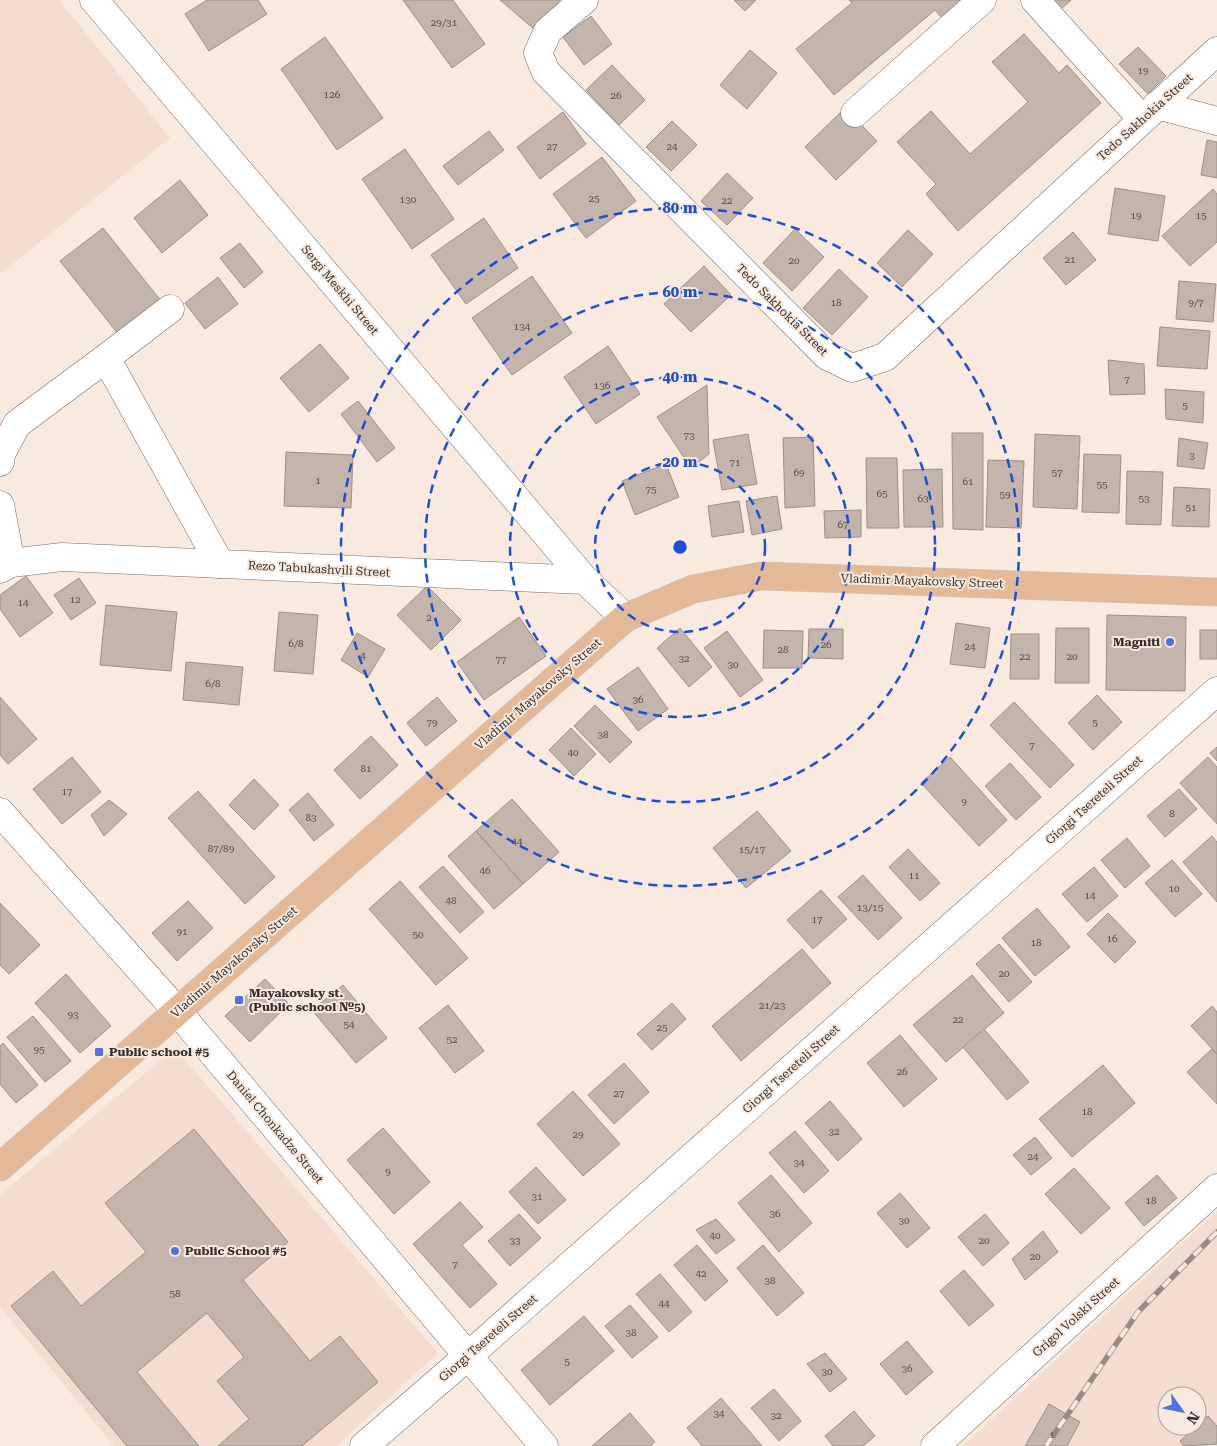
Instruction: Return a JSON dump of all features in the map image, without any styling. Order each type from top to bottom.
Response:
[{"type":"main road","name":"Vladimir Mayakovsky Street","points":[[0,1167],[625,618],[694,590],[761,576],[1217,587]]},
{"type":"street","name":"Sergi Meskhi Street","points":[[94,0],[585,580]]},
{"type":"street","name":"Tedo Sakhokia Street","points":[[584,0],[548,31],[538,54],[546,72],[827,356],[852,368],[885,356],[1217,51]]},
{"type":"street","points":[[855,112],[982,0]]},
{"type":"street","points":[[1035,0],[1149,112],[1217,121]]},
{"type":"street","points":[[0,462],[1,454],[16,424],[170,309]]},
{"type":"street","points":[[106,358],[220,564]]},
{"type":"street","points":[[0,505],[6,566]]},
{"type":"street","name":"Rezo Tabukashvili Street","points":[[6,566],[62,557],[585,580]]},
{"type":"street","points":[[585,580],[625,618]]},
{"type":"street","name":"Giorgi Tsereteli Street","points":[[364,1446],[468,1356],[1217,690]]},
{"type":"street","name":"Daniel Chonkadze Street","points":[[0,812],[178,1012],[544,1446]]},
{"type":"street","name":"Grigol Volski Street","points":[[936,1446],[1217,1188]]},
{"type":"shaded area","points":[[0,0],[59,0],[170,138],[0,274]]},
{"type":"shaded area","name":"Public School #5","points":[[175,1048],[438,1353],[336,1446],[114,1446],[0,1307],[0,1195]]},
{"type":"shaded area","points":[[1217,1211],[1217,1446],[963,1446]]},
{"type":"building","points":[[207,0],[258,0],[267,14],[209,51],[185,14]]},
{"type":"building","points":[[403,0],[453,0],[485,44],[452,68]]},
{"type":"building","points":[[500,0],[560,0],[535,30]]},
{"type":"building","points":[[734,0],[756,0],[745,11]]},
{"type":"building","points":[[849,0],[966,0],[943,19],[935,10],[834,95],[796,49],[852,3]]},
{"type":"building","points":[[1051,0],[1071,0],[1060,10]]},
{"type":"building","points":[[591,16],[612,44],[584,65],[563,37]]},
{"type":"building","points":[[1024,34],[1059,73],[1067,65],[1101,103],[958,231],[926,194],[936,184],[897,142],[931,111],[970,154],[1028,102],[992,62]]},
{"type":"building","points":[[325,37],[383,118],[337,150],[281,69]]},
{"type":"building","points":[[1138,47],[1166,76],[1148,94],[1119,64]]},
{"type":"building","points":[[750,50],[777,73],[747,109],[720,85]]},
{"type":"building","points":[[612,65],[645,100],[619,125],[586,90]]},
{"type":"building","points":[[845,108],[877,141],[836,180],[805,147]]},
{"type":"building","points":[[563,112],[586,144],[540,179],[517,147]]},
{"type":"building","points":[[672,121],[697,145],[671,171],[646,147]]},
{"type":"building","points":[[489,131],[504,150],[458,185],[443,166]]},
{"type":"building","points":[[1207,140],[1217,142],[1217,178],[1201,175]]},
{"type":"building","points":[[405,149],[454,219],[412,249],[362,179]]},
{"type":"building","points":[[602,157],[636,201],[586,238],[553,194]]},
{"type":"building","points":[[727,173],[753,198],[727,225],[701,201]]},
{"type":"building","points":[[180,180],[208,215],[162,253],[134,218]]},
{"type":"building","points":[[1115,188],[1165,196],[1158,241],[1108,234]]},
{"type":"building","points":[[1213,189],[1217,194],[1217,242],[1190,266],[1162,236]]},
{"type":"building","points":[[484,218],[518,268],[466,304],[431,255]]},
{"type":"building","points":[[103,228],[165,306],[123,340],[60,261]]},
{"type":"building","points":[[795,229],[824,257],[792,291],[763,263]]},
{"type":"building","points":[[908,230],[933,254],[902,287],[877,263]]},
{"type":"building","points":[[1073,232],[1096,260],[1066,285],[1043,258]]},
{"type":"building","points":[[240,243],[263,272],[244,288],[220,258]]},
{"type":"building","points":[[704,266],[731,295],[691,332],[664,304]]},
{"type":"building","points":[[839,269],[868,297],[832,335],[803,308]]},
{"type":"building","points":[[532,276],[572,333],[512,375],[472,318]]},
{"type":"building","points":[[218,277],[238,304],[205,329],[185,303]]},
{"type":"building","points":[[1179,281],[1216,284],[1213,322],[1176,319]]},
{"type":"building","points":[[1160,327],[1210,331],[1207,369],[1157,366]]},
{"type":"building","points":[[320,344],[349,378],[309,412],[280,378]]},
{"type":"building","points":[[608,346],[640,394],[596,424],[564,377]]},
{"type":"building","points":[[1108,360],[1144,364],[1145,394],[1110,395]]},
{"type":"building","points":[[707,385],[709,454],[691,468],[657,417]]},
{"type":"building","points":[[1165,389],[1204,392],[1203,423],[1166,419]]},
{"type":"building","points":[[358,401],[395,448],[377,462],[341,414]]},
{"type":"building","points":[[952,433],[983,433],[983,530],[953,529]]},
{"type":"building","points":[[748,434],[757,484],[722,490],[713,440]]},
{"type":"building","points":[[1035,434],[1080,436],[1077,509],[1033,507]]},
{"type":"building","points":[[813,437],[815,506],[785,508],[783,438]]},
{"type":"building","points":[[1179,438],[1208,443],[1204,469],[1177,466]]},
{"type":"building","points":[[286,452],[353,455],[351,508],[284,506]]},
{"type":"building","points":[[1084,454],[1121,455],[1119,513],[1082,512]]},
{"type":"building","points":[[866,458],[897,458],[899,528],[867,528]]},
{"type":"building","points":[[988,460],[1024,461],[1021,528],[986,527]]},
{"type":"building","points":[[666,464],[679,497],[635,515],[622,481]]},
{"type":"building","points":[[942,469],[943,527],[904,527],[903,470]]},
{"type":"building","points":[[1127,471],[1163,472],[1161,525],[1126,524]]},
{"type":"building","points":[[1174,487],[1210,489],[1209,527],[1172,526]]},
{"type":"building","points":[[777,496],[782,529],[752,535],[746,501]]},
{"type":"building","points":[[739,501],[744,532],[712,537],[708,506]]},
{"type":"building","points":[[861,510],[861,537],[825,538],[824,511]]},
{"type":"building","points":[[26,576],[53,613],[20,637],[0,609],[0,595]]},
{"type":"building","points":[[79,578],[96,603],[71,620],[54,595]]},
{"type":"building","points":[[427,586],[461,620],[431,650],[397,615]]},
{"type":"building","points":[[106,605],[177,612],[171,671],[100,665]]},
{"type":"building","points":[[279,612],[318,615],[313,674],[274,671]]},
{"type":"building","points":[[1107,615],[1186,617],[1185,691],[1106,690]]},
{"type":"building","points":[[519,617],[546,656],[484,700],[457,662]]},
{"type":"building","points":[[956,623],[990,628],[985,668],[950,664]]},
{"type":"building","points":[[680,628],[712,667],[689,687],[657,648]]},
{"type":"building","points":[[1056,628],[1089,628],[1089,683],[1055,683]]},
{"type":"building","points":[[809,629],[843,629],[843,659],[808,658]]},
{"type":"building","points":[[764,630],[803,631],[802,668],[763,668]]},
{"type":"building","points":[[1200,630],[1217,630],[1217,659],[1200,659]]},
{"type":"building","points":[[727,631],[763,680],[740,697],[704,648]]},
{"type":"building","points":[[357,633],[385,649],[368,677],[341,660]]},
{"type":"building","points":[[1011,634],[1039,634],[1039,679],[1010,679]]},
{"type":"building","points":[[186,662],[243,667],[239,705],[183,700]]},
{"type":"building","points":[[638,667],[668,709],[638,731],[607,689]]},
{"type":"building","points":[[1097,695],[1122,722],[1093,750],[1068,723]]},
{"type":"building","points":[[0,697],[37,739],[8,764],[0,755]]},
{"type":"building","points":[[437,697],[457,721],[426,746],[407,723]]},
{"type":"building","points":[[1014,702],[1074,765],[1050,788],[990,725]]},
{"type":"building","points":[[595,705],[632,742],[610,763],[574,726]]},
{"type":"building","points":[[571,728],[596,754],[574,776],[549,750]]},
{"type":"building","points":[[371,736],[398,765],[360,799],[334,770]]},
{"type":"building","points":[[1217,747],[1217,761],[1210,753]]},
{"type":"building","points":[[72,757],[101,792],[62,824],[33,789]]},
{"type":"building","points":[[950,757],[1007,820],[979,846],[921,783]]},
{"type":"building","points":[[1208,757],[1217,767],[1217,824],[1180,783]]},
{"type":"building","points":[[1010,763],[1041,797],[1016,820],[985,786]]},
{"type":"building","points":[[254,779],[279,805],[254,830],[229,805]]},
{"type":"building","points":[[1179,789],[1197,809],[1165,837],[1147,816]]},
{"type":"building","points":[[198,791],[275,877],[245,904],[168,818]]},
{"type":"building","points":[[308,793],[334,825],[314,841],[289,810]]},
{"type":"building","points":[[512,799],[559,852],[523,884],[476,831]]},
{"type":"building","points":[[109,800],[127,814],[104,836],[91,815]]},
{"type":"building","points":[[757,811],[791,851],[746,888],[713,848]]},
{"type":"building","points":[[476,831],[523,884],[494,909],[448,856]]},
{"type":"building","points":[[1212,836],[1217,842],[1217,902],[1183,862]]},
{"type":"building","points":[[1127,838],[1150,866],[1125,888],[1101,860]]},
{"type":"building","points":[[908,849],[940,883],[920,901],[889,867]]},
{"type":"building","points":[[1172,860],[1202,894],[1175,917],[1145,883]]},
{"type":"building","points":[[443,866],[484,912],[460,933],[419,887]]},
{"type":"building","points":[[1094,867],[1118,896],[1087,922],[1062,894]]},
{"type":"building","points":[[863,875],[902,918],[878,940],[838,897]]},
{"type":"building","points":[[400,881],[468,958],[436,985],[369,909]]},
{"type":"building","points":[[821,890],[847,919],[813,949],[787,920]]},
{"type":"building","points":[[188,901],[213,928],[177,961],[152,933]]},
{"type":"building","points":[[0,903],[40,945],[9,974],[0,965]]},
{"type":"building","points":[[1037,908],[1070,947],[1035,976],[1002,938]]},
{"type":"building","points":[[1108,913],[1136,942],[1115,963],[1087,934]]},
{"type":"building","points":[[999,944],[1032,982],[1009,1002],[976,964]]},
{"type":"building","points":[[802,949],[831,983],[741,1061],[712,1026]]},
{"type":"building","points":[[66,974],[111,1026],[80,1053],[35,1003]]},
{"type":"building","points":[[972,975],[1004,1013],[946,1062],[913,1025]]},
{"type":"building","points":[[265,979],[289,1004],[250,1042],[225,1016]]},
{"type":"building","points":[[343,985],[387,1038],[356,1063],[312,1010]]},
{"type":"building","points":[[672,1003],[686,1019],[652,1050],[637,1034]]},
{"type":"building","points":[[448,1005],[484,1051],[455,1073],[419,1028]]},
{"type":"building","points":[[1212,1006],[1217,1012],[1217,1054],[1191,1026]]},
{"type":"building","points":[[33,1016],[71,1061],[45,1082],[7,1037]]},
{"type":"building","points":[[984,1029],[1029,1082],[1007,1100],[963,1047]]},
{"type":"building","points":[[900,1035],[937,1079],[904,1107],[867,1063]]},
{"type":"building","points":[[3,1043],[38,1085],[16,1103],[0,1084],[0,1046]]},
{"type":"building","points":[[1212,1049],[1217,1054],[1217,1104],[1187,1072]]},
{"type":"building","points":[[624,1063],[649,1092],[614,1124],[588,1095]]},
{"type":"building","points":[[1103,1065],[1135,1103],[1072,1157],[1039,1119]]},
{"type":"building","points":[[573,1091],[620,1144],[583,1176],[537,1124]]},
{"type":"building","points":[[830,1101],[862,1139],[838,1161],[805,1123]]},
{"type":"building","points":[[383,1128],[430,1182],[394,1214],[347,1160]]},
{"type":"building","points":[[194,1129],[288,1242],[243,1280],[310,1361],[340,1336],[378,1382],[302,1446],[218,1446],[249,1419],[217,1381],[244,1357],[207,1313],[137,1372],[199,1446],[127,1446],[11,1306],[53,1271],[81,1306],[146,1252],[105,1203]]},
{"type":"building","points":[[795,1131],[829,1171],[804,1193],[769,1153]]},
{"type":"building","points":[[1035,1137],[1052,1158],[1031,1175],[1013,1155]]},
{"type":"building","points":[[536,1167],[566,1200],[538,1224],[509,1192]]},
{"type":"building","points":[[1074,1168],[1110,1208],[1081,1234],[1045,1194]]},
{"type":"building","points":[[771,1175],[812,1223],[779,1252],[738,1203]]},
{"type":"building","points":[[1157,1175],[1177,1198],[1144,1226],[1125,1203]]},
{"type":"building","points":[[900,1193],[930,1228],[907,1248],[877,1213]]},
{"type":"building","points":[[460,1202],[483,1227],[462,1245],[497,1284],[470,1308],[413,1244]]},
{"type":"building","points":[[519,1214],[541,1238],[510,1266],[488,1241]]},
{"type":"building","points":[[985,1214],[1009,1243],[983,1266],[958,1237]]},
{"type":"building","points":[[716,1219],[735,1240],[716,1254],[696,1230]]},
{"type":"building","points":[[1043,1231],[1058,1252],[1025,1280],[1012,1259]]},
{"type":"building","points":[[697,1245],[728,1281],[705,1301],[674,1265]]},
{"type":"building","points":[[763,1245],[804,1293],[777,1316],[737,1268]]},
{"type":"building","points":[[964,1270],[994,1305],[969,1326],[940,1291]]},
{"type":"building","points":[[660,1274],[692,1312],[669,1332],[636,1294]]},
{"type":"building","points":[[630,1305],[658,1337],[632,1358],[605,1326]]},
{"type":"building","points":[[584,1316],[614,1351],[550,1405],[521,1370]]},
{"type":"building","points":[[907,1341],[933,1372],[906,1395],[880,1364]]},
{"type":"building","points":[[825,1353],[847,1379],[830,1392],[807,1364]]},
{"type":"building","points":[[774,1389],[801,1421],[779,1441],[751,1408]]},
{"type":"building","points":[[721,1398],[762,1446],[702,1446],[687,1428]]},
{"type":"building","points":[[1049,1404],[1080,1422],[1067,1446],[1025,1446]]},
{"type":"building","points":[[854,1411],[875,1436],[863,1446],[833,1446],[825,1436]]},
{"type":"building","points":[[630,1413],[655,1442],[650,1446],[592,1446]]},
{"type":"building","points":[[1207,1417],[1217,1426],[1217,1444],[1184,1446],[1180,1441],[1186,1436],[1207,1436]]},
{"type":"railway","points":[[1046,1446],[1138,1312],[1217,1232]]},
{"type":"place","name":"Magniti","points":[[1170,642]]},
{"type":"place","name":"Mayakovsky st. (Public school №5)","points":[[239,1000]]},
{"type":"place","name":"Public school #5","points":[[99,1052]]},
{"type":"place","name":"Public School #5","points":[[175,1251]]}]
